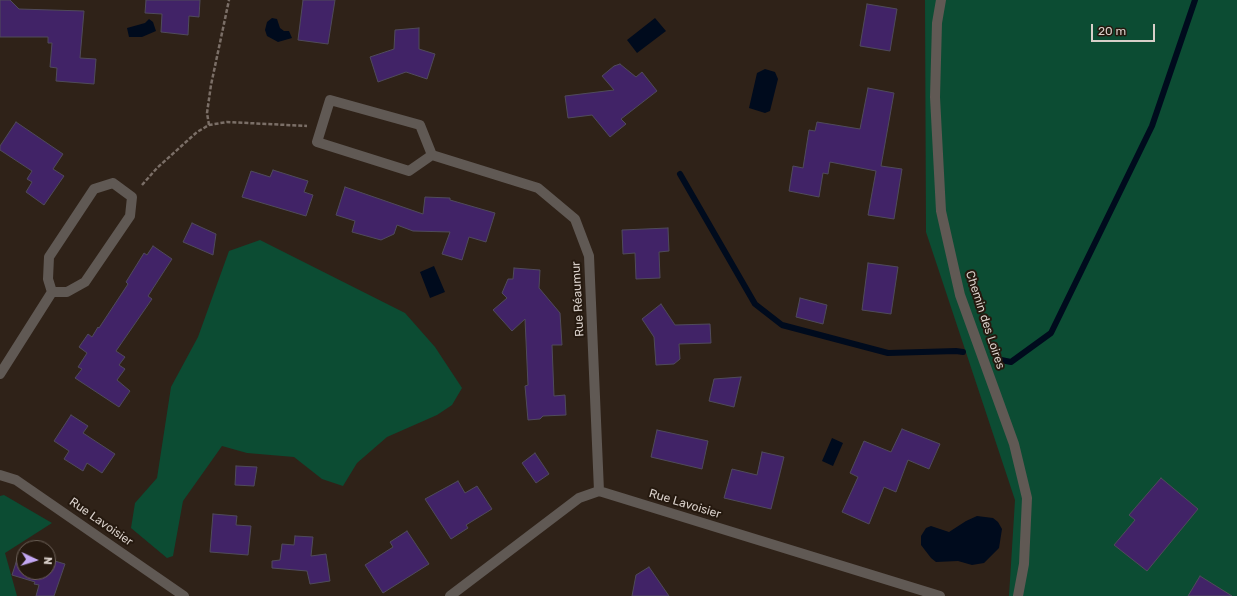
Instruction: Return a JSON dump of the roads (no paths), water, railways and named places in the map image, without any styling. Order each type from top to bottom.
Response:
[{"type":"street","name":"Chemin des Loires","points":[[940,0],[937,23],[935,97],[941,211],[960,295],[1014,444],[1027,498],[1024,564],[1018,596]]},
{"type":"street","points":[[330,100],[420,125],[432,155],[409,170],[316,142],[330,100]]},
{"type":"street","name":"Rue Réaumur","points":[[432,155],[538,188],[575,219],[589,256],[599,491]]},
{"type":"street","points":[[0,374],[52,292],[48,279],[49,257],[94,189],[113,183],[132,197],[130,216],[85,282],[67,292],[52,292]]},
{"type":"street","name":"Rue Lavoisier","points":[[0,475],[16,480],[184,596]]},
{"type":"street","points":[[450,596],[579,498],[599,491]]},
{"type":"street","name":"Rue Lavoisier","points":[[599,491],[940,596]]},
{"type":"water","points":[[272,18],[277,19],[280,28],[284,31],[289,31],[292,38],[278,42],[267,36],[265,30],[267,22]]},
{"type":"water","points":[[655,18],[666,31],[637,53],[627,40]]},
{"type":"water","points":[[149,19],[153,22],[156,31],[142,37],[129,37],[127,28],[145,23]]},
{"type":"water","points":[[765,69],[775,72],[778,79],[770,111],[765,113],[749,108],[757,73]]},
{"type":"water","points":[[434,266],[445,292],[430,298],[420,272]]},
{"type":"water","points":[[832,438],[843,443],[833,466],[822,461]]},
{"type":"water","points":[[977,516],[993,518],[998,522],[1002,529],[999,548],[984,563],[972,565],[958,561],[936,562],[921,545],[921,536],[926,528],[931,526],[949,532]]},
{"type":"waterway","points":[[1001,360],[1011,362],[1051,333],[1152,126],[1195,0]]},
{"type":"waterway","points":[[680,174],[755,304],[782,325],[888,353],[963,352]]}]
